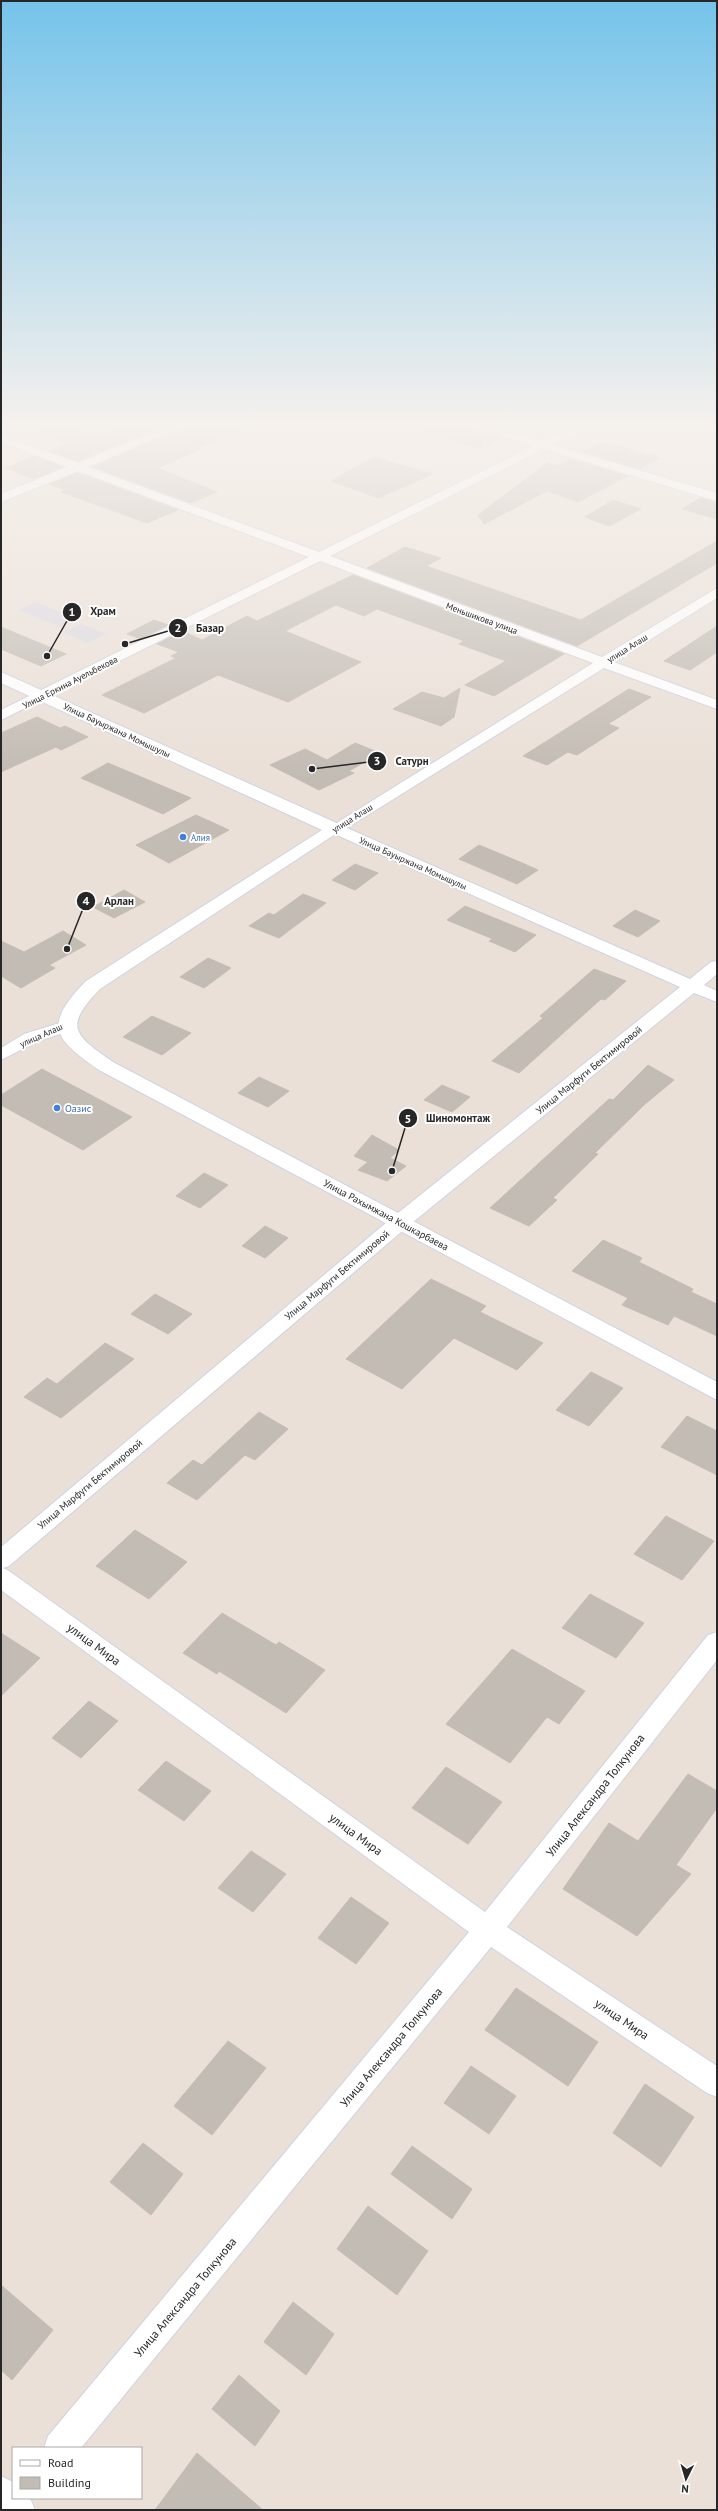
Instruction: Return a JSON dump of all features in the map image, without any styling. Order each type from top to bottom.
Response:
[{"type":"street","name":"Меньшикова улица","points":[[268,539],[717,705]]},
{"type":"street","name":"Улица Еркина Ауельбекова","points":[[1,716],[355,539]]},
{"type":"street","name":"улица Алаш","points":[[1,1055],[30,1038],[66,1026],[68,1014],[78,998],[92,985],[335,829],[717,592]]},
{"type":"street","name":"Улица Бауыржана Момышулы","points":[[1,677],[335,829],[717,997]]},
{"type":"street","name":"Улица Марфуги Бектимировой","points":[[1,1560],[400,1222],[717,966]]},
{"type":"street","name":"Улица Рахымжана Кошкарбаева","points":[[66,1026],[69,1036],[84,1051],[106,1066],[717,1392]]},
{"type":"street","name":"улица Мира","points":[[1,1577],[488,1930],[717,2082]]},
{"type":"street","name":"Улица Александра Толкунова","points":[[61,2447],[488,1930],[717,1642]]},
{"type":"shaded area","points":[[36,602],[77,619],[60,627],[18,610]]},
{"type":"shaded area","points":[[81,624],[106,634],[88,643],[63,632]]},
{"type":"building","points":[[717,541],[717,563],[577,646],[367,568],[405,547],[441,558],[426,566],[581,620]]},
{"type":"building","points":[[353,575],[564,654],[494,696],[465,685],[506,661],[459,644],[464,641],[377,609],[364,616],[336,605],[285,631],[361,662],[288,702],[218,675],[144,713],[102,695],[176,658],[171,656],[179,652],[157,644],[182,631],[202,640],[247,616],[257,621]]},
{"type":"building","points":[[154,620],[168,625],[141,639],[127,634]]},
{"type":"building","points":[[717,626],[717,652],[690,670],[664,661]]},
{"type":"building","points":[[1,627],[66,654],[41,666],[1,649]]},
{"type":"building","points":[[460,688],[454,717],[441,726],[393,709],[422,692],[444,698]]},
{"type":"building","points":[[629,689],[651,697],[608,724],[619,728],[577,755],[568,752],[547,765],[523,756]]},
{"type":"building","points":[[37,717],[60,728],[65,726],[88,737],[61,750],[56,747],[1,772],[1,733]]},
{"type":"building","points":[[355,743],[380,753],[349,771],[354,773],[319,790],[270,765],[305,749],[327,760]]},
{"type":"building","points":[[108,763],[191,798],[163,814],[81,778]]},
{"type":"building","name":"Алия","points":[[196,815],[229,830],[169,863],[136,845]]},
{"type":"building","points":[[479,845],[538,870],[517,884],[459,859]]},
{"type":"building","points":[[355,864],[378,873],[355,890],[332,880]]},
{"type":"building","points":[[124,890],[145,902],[114,918],[93,907]]},
{"type":"building","points":[[303,894],[326,903],[279,938],[249,926],[269,913],[274,915]]},
{"type":"building","points":[[465,906],[536,935],[515,952],[489,941],[493,939],[447,920]]},
{"type":"building","points":[[635,910],[660,921],[638,937],[613,926]]},
{"type":"building","points":[[63,931],[86,945],[49,965],[55,968],[21,988],[1,976],[1,941],[24,952]]},
{"type":"building","points":[[208,958],[231,968],[204,988],[180,977]]},
{"type":"building","points":[[594,969],[626,981],[605,1000],[601,999],[519,1073],[492,1061],[543,1018],[540,1016]]},
{"type":"building","points":[[152,1016],[191,1033],[162,1055],[123,1037]]},
{"type":"building","points":[[648,1065],[674,1080],[644,1105],[595,1153],[598,1154],[553,1198],[557,1200],[529,1226],[490,1208],[609,1099],[613,1100]]},
{"type":"building","points":[[42,1069],[132,1117],[83,1150],[1,1105],[1,1095]]},
{"type":"building","points":[[259,1077],[289,1091],[268,1107],[238,1093]]},
{"type":"building","points":[[442,1085],[470,1097],[452,1112],[424,1100]]},
{"type":"building","points":[[372,1135],[399,1150],[390,1158],[406,1166],[387,1181],[358,1170],[368,1162],[354,1156]]},
{"type":"building","points":[[204,1173],[228,1185],[200,1208],[176,1196]]},
{"type":"building","points":[[265,1226],[288,1238],[265,1258],[242,1246]]},
{"type":"building","points":[[603,1240],[642,1258],[639,1262],[693,1289],[691,1292],[717,1304],[717,1336],[674,1316],[668,1325],[622,1305],[628,1298],[572,1271]]},
{"type":"building","points":[[431,1279],[486,1306],[480,1312],[543,1343],[517,1370],[454,1338],[402,1389],[346,1359]]},
{"type":"building","points":[[155,1294],[192,1314],[168,1334],[131,1314]]},
{"type":"building","points":[[105,1343],[134,1359],[61,1418],[24,1397],[47,1378],[57,1384]]},
{"type":"building","points":[[591,1372],[623,1388],[589,1426],[556,1410]]},
{"type":"building","points":[[259,1412],[288,1429],[255,1460],[245,1455],[197,1500],[167,1483],[193,1460],[202,1465]]},
{"type":"building","points":[[687,1416],[717,1431],[717,1475],[661,1447]]},
{"type":"building","points":[[666,1516],[714,1541],[682,1580],[634,1554]]},
{"type":"building","points":[[135,1530],[187,1562],[149,1599],[96,1566]]},
{"type":"building","points":[[590,1594],[644,1623],[616,1658],[562,1628]]},
{"type":"building","points":[[222,1613],[276,1645],[279,1642],[325,1670],[286,1713],[219,1671],[217,1674],[183,1653]]},
{"type":"building","points":[[1,1633],[40,1658],[1,1696]]},
{"type":"building","points":[[512,1649],[585,1691],[559,1724],[547,1717],[510,1763],[446,1724]]},
{"type":"building","points":[[89,1701],[118,1721],[81,1758],[52,1738]]},
{"type":"building","points":[[166,1761],[211,1791],[184,1821],[138,1790]]},
{"type":"building","points":[[446,1767],[502,1802],[468,1844],[412,1808]]},
{"type":"building","points":[[688,1774],[717,1791],[717,1808],[676,1865],[691,1874],[637,1936],[563,1889],[609,1823],[638,1841]]},
{"type":"building","points":[[251,1851],[286,1874],[253,1912],[218,1888]]},
{"type":"building","points":[[351,1897],[389,1923],[356,1964],[318,1938]]},
{"type":"building","points":[[516,1988],[598,2042],[568,2086],[485,2030]]},
{"type":"building","points":[[228,2041],[266,2068],[212,2135],[174,2106]]},
{"type":"building","points":[[471,2066],[516,2096],[489,2134],[444,2103]]},
{"type":"building","points":[[645,2084],[694,2117],[661,2167],[613,2133]]},
{"type":"building","points":[[143,2143],[183,2174],[151,2215],[110,2182]]},
{"type":"building","points":[[412,2146],[472,2189],[452,2219],[391,2174]]},
{"type":"building","points":[[368,2206],[428,2251],[397,2295],[337,2249]]},
{"type":"building","points":[[1,2285],[53,2330],[12,2380],[1,2370]]},
{"type":"building","points":[[293,2302],[334,2334],[306,2375],[264,2342]]},
{"type":"building","points":[[239,2375],[280,2411],[255,2446],[212,2409]]},
{"type":"building","points":[[197,2453],[263,2510],[155,2510]]},
{"type":"place","name":"Базар","points":[[125,644]]},
{"type":"place","name":"Храм","points":[[47,656]]},
{"type":"place","name":"Сатурн","points":[[312,769]]},
{"type":"place","name":"Алия","points":[[183,837]]},
{"type":"place","name":"Арлан","points":[[67,949]]},
{"type":"place","name":"Оазис","points":[[57,1108]]},
{"type":"place","name":"Шиномонтаж","points":[[392,1171]]}]
